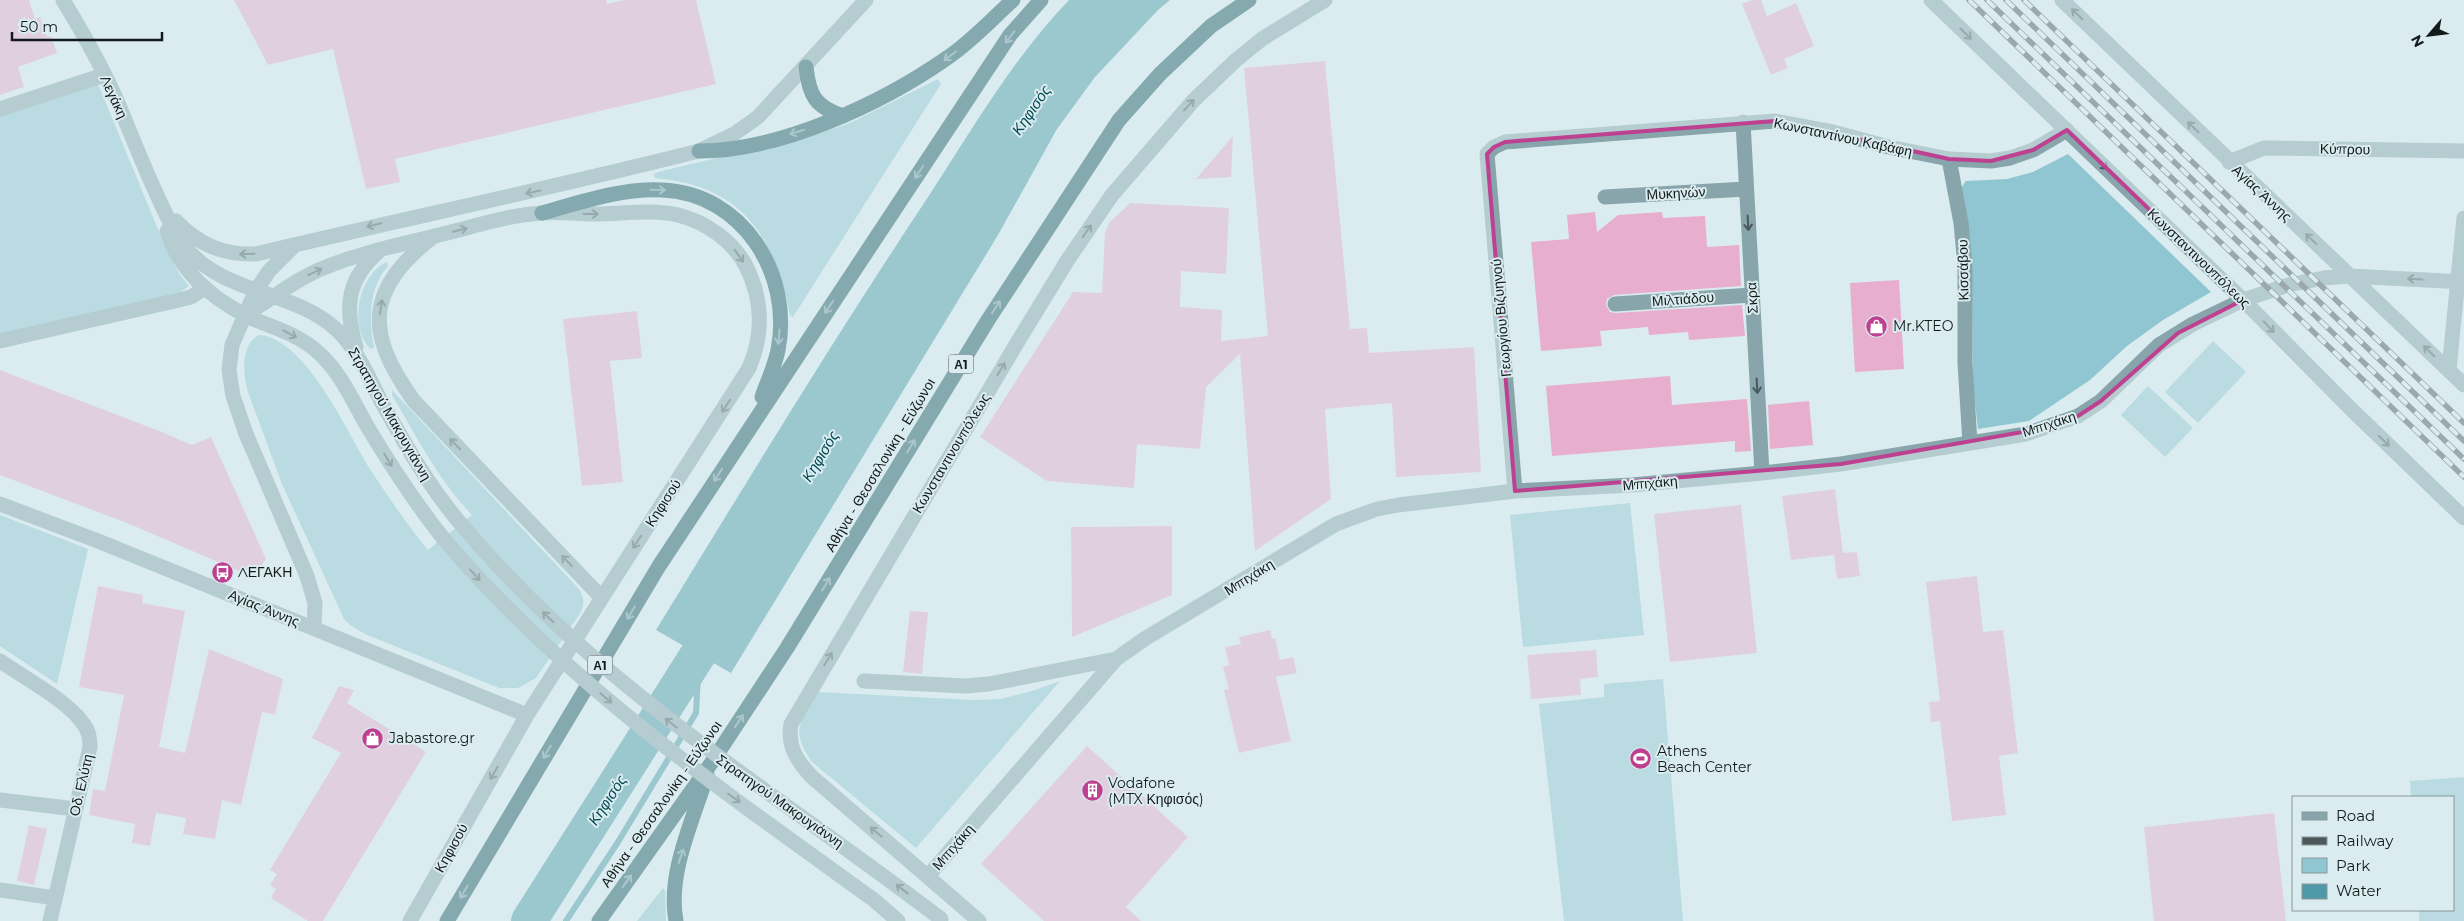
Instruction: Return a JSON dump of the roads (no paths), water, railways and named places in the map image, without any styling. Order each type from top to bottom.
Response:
[{"type":"highway","points":[[699,151],[726,149],[764,141],[843,116],[916,79],[948,57],[1012,0]]},
{"type":"highway","name":"Α1","points":[[447,921],[659,566],[1010,35],[1041,0]]},
{"type":"highway","name":"Αθήνα - Θεσσαλονίκη - Εύζωνοι","points":[[598,921],[712,762],[787,648],[988,320],[1119,120],[1160,74],[1211,26],[1249,0]]},
{"type":"highway","points":[[806,67],[808,81],[816,101],[822,108],[843,116]]},
{"type":"highway","points":[[542,213],[609,195],[661,190],[679,192],[708,201],[734,217],[762,250],[770,266],[777,288],[780,310],[778,351],[754,420]]},
{"type":"highway","points":[[676,921],[673,899],[675,878],[712,762]]},
{"type":"street","name":"Λεγάκη","points":[[63,0],[104,74],[158,198]]},
{"type":"street","points":[[158,198],[188,234],[220,250],[235,254],[256,254],[381,224],[571,183],[699,151],[734,134],[752,121],[806,67],[866,0]]},
{"type":"street","name":"Κωνσταντινουπόλεως","points":[[979,921],[807,772],[798,762],[792,748],[789,735],[791,724],[1028,324],[1067,261],[1112,195],[1194,100],[1236,60],[1262,39],[1325,0]]},
{"type":"street","name":"Κωνσταντινουπόλεως","points":[[1931,0],[2243,300],[2350,409],[2464,518]]},
{"type":"street","name":"Αγίας Άννης","points":[[2062,0],[2464,385]]},
{"type":"street","points":[[0,109],[104,74]]},
{"type":"street","name":"Κωνσταντίνου Καβάφη","points":[[1494,147],[1505,142],[1775,121],[1792,123],[1949,158],[1984,161],[2010,158],[2033,150],[2067,130]]},
{"type":"street","name":"Σκρα","points":[[1743,122],[1762,473]]},
{"type":"street","name":"Γεωργίου Βιζυηνού","points":[[1494,147],[1487,154],[1515,491]]},
{"type":"street","name":"Κύπρου","points":[[2229,162],[2264,148],[2464,151]]},
{"type":"street","name":"Κισσάβου","points":[[1949,158],[1961,223],[1965,266],[1965,363],[1970,443]]},
{"type":"street","name":"Μυκηνών","points":[[1605,197],[1746,189]]},
{"type":"street","name":"Στρατηγού Μακρυγιάννη","points":[[158,198],[168,237],[183,266],[204,288],[245,315],[299,338],[329,363],[403,484],[443,538],[507,610],[603,696],[665,746],[874,900],[898,921]]},
{"type":"street","name":"Στρατηγού Μακρυγιάννη","points":[[158,198],[184,246],[197,259],[221,277],[255,292],[294,303],[311,311],[336,329],[357,354],[411,453],[441,500],[523,594],[617,678],[742,776],[875,869],[942,920]]},
{"type":"street","name":"Κηφισού","points":[[245,315],[274,298],[297,281],[325,267],[379,250],[434,236],[542,213],[660,212],[698,222],[708,227],[736,251],[749,272],[759,306],[759,338],[749,368],[732,398],[601,596],[527,715],[410,921]]},
{"type":"street","points":[[2449,370],[2457,355],[2464,218]]},
{"type":"street","points":[[434,236],[399,267],[383,295],[379,319],[388,360],[398,379],[414,401],[601,596]]},
{"type":"street","points":[[295,245],[269,271],[255,292],[232,345],[230,382],[249,441],[307,576],[315,603],[314,628]]},
{"type":"street","points":[[357,354],[350,326],[349,307],[351,289],[357,275],[366,262],[379,250]]},
{"type":"street","name":"Μπιχάκη","points":[[928,876],[1116,659],[1146,638],[1336,524],[1356,515],[1391,506],[1515,491],[1632,485],[1841,464],[2026,434],[2078,416],[2101,400],[2159,345],[2192,324],[2243,300],[2288,286],[2324,278],[2350,276],[2460,281]]},
{"type":"street","points":[[0,341],[191,297],[204,288]]},
{"type":"street","name":"Μιλτιάδου","points":[[1615,304],[1752,295]]},
{"type":"street","name":"Αγίας Άννης","points":[[0,504],[314,628],[527,715]]},
{"type":"street","points":[[864,681],[966,686],[989,684],[1116,659]]},
{"type":"street","name":"Οδ. Ελύτη","points":[[0,661],[63,705],[77,716],[88,730],[90,747],[50,921]]},
{"type":"street","points":[[0,800],[76,809]]},
{"type":"street","points":[[0,890],[55,898]]},
{"type":"water","points":[[1069,0],[1170,0],[1158,10],[1095,77],[1057,129],[998,235],[731,673],[656,630],[825,356],[978,119],[1030,45]]},
{"type":"waterway","name":"Κηφισός","points":[[529,921],[725,612]]},
{"type":"waterway","points":[[566,921],[618,842],[696,713],[699,655]]},
{"type":"railway","points":[[1969,0],[2464,477]]},
{"type":"railway","points":[[1987,0],[2464,459]]},
{"type":"railway","points":[[2006,0],[2464,441]]},
{"type":"railway","points":[[2024,0],[2464,423]]},
{"type":"place","name":"Mr.KTEO","points":[[1877,326]]},
{"type":"place","name":"ΛΕΓΑΚΗ","points":[[222,572]]},
{"type":"place","name":"Jabastore.gr","points":[[373,738]]},
{"type":"place","name":"Athens Beach Center","points":[[1641,759]]},
{"type":"place","name":"Vodafone (MTX Κηφισός)","points":[[1092,791]]}]
